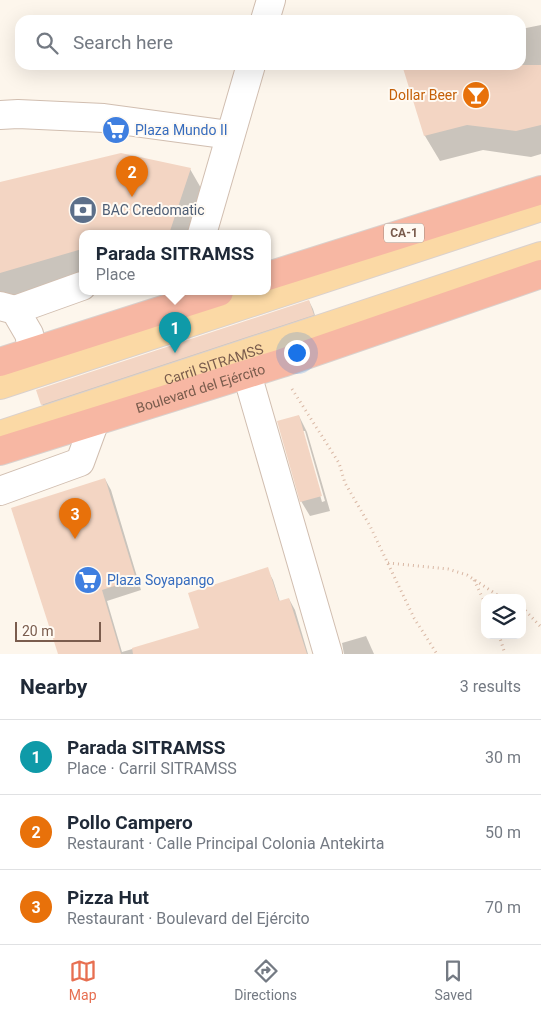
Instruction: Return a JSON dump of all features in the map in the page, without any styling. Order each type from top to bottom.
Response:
[{"type":"highway","name":"CA-1","points":[[271,275],[541,190]]},
{"type":"highway","name":"Boulevard del Ejército","points":[[0,451],[284,362],[541,274]]},
{"type":"highway","points":[[0,362],[203,295]]},
{"type":"main road","points":[[0,386],[541,207]]},
{"type":"main road","name":"Carril SITRAMSS","points":[[0,435],[541,256]]},
{"type":"street","points":[[266,15],[271,0]]},
{"type":"street","points":[[203,230],[250,70]]},
{"type":"street","points":[[0,115],[18,114],[104,118],[228,142]]},
{"type":"street","points":[[33,352],[29,334],[7,308],[79,287]]},
{"type":"street","points":[[247,374],[328,654]]},
{"type":"street","points":[[0,491],[80,462],[95,421]]},
{"type":"path","points":[[284,362],[293,392],[339,463],[345,483],[370,526],[414,618],[437,654]]},
{"type":"path","points":[[387,563],[448,569],[467,575],[496,594]]},
{"type":"path","points":[[474,579],[481,594]]},
{"type":"path","points":[[526,611],[541,627]]},
{"type":"path","points":[[500,639],[505,654]]},
{"type":"building","name":"Dollar Beer","points":[[526,65],[541,65],[541,125],[516,131],[467,125],[424,136],[404,70],[526,70]]},
{"type":"building","points":[[121,153],[191,168],[170,230],[79,230],[79,250],[0,273],[0,182]]},
{"type":"building","points":[[309,300],[314,315],[41,405],[36,390]]},
{"type":"building","points":[[299,415],[322,496],[300,502],[277,421]]},
{"type":"building","points":[[105,478],[136,579],[102,590],[121,654],[58,654],[11,508]]},
{"type":"building","points":[[268,567],[279,601],[289,598],[307,654],[133,654],[132,648],[199,628],[188,593]]},
{"type":"place","name":"Dollar Beer","points":[[476,95]]},
{"type":"place","name":"Plaza Mundo II","points":[[116,130]]},
{"type":"place","name":"Pollo Campero","points":[[132,197]]},
{"type":"place","name":"BAC Credomatic","points":[[83,210]]},
{"type":"place","name":"Parada SITRAMSS","points":[[175,353]]},
{"type":"place","name":"Pizza Hut","points":[[75,539]]},
{"type":"place","name":"Plaza Soyapango","points":[[88,580]]}]
